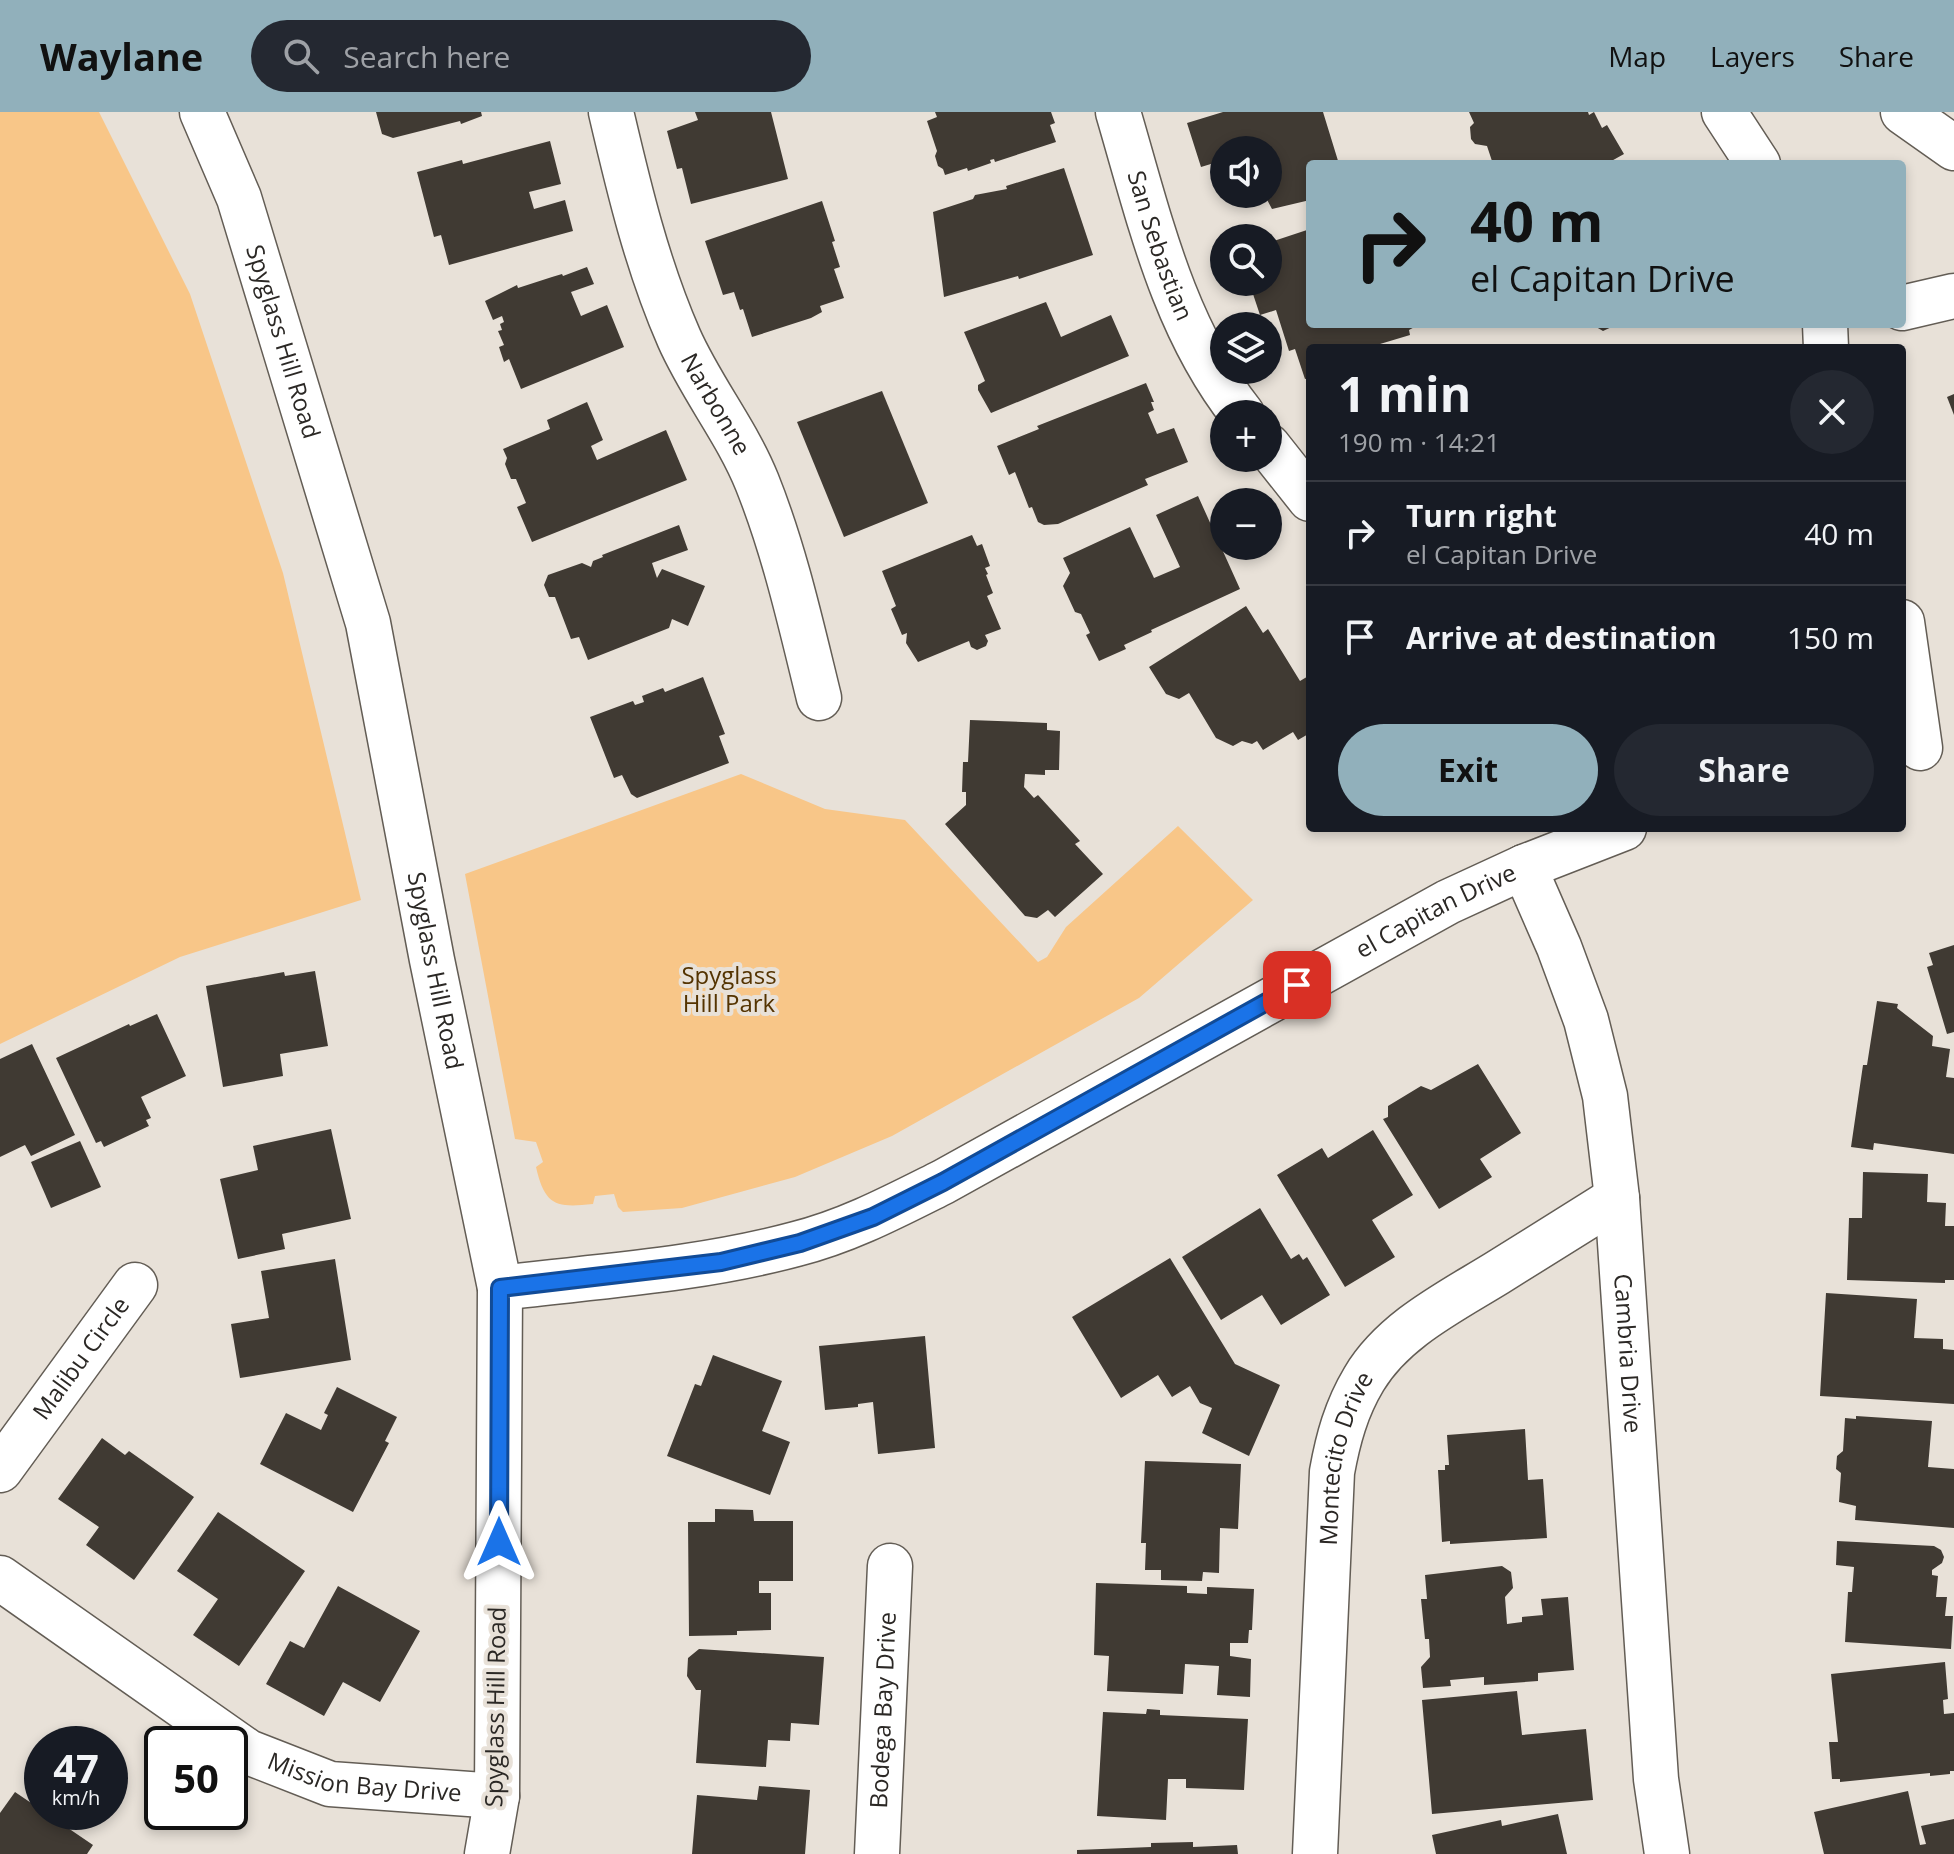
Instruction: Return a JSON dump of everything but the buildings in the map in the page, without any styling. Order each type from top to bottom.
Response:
[{"type":"street","name":"Spyglass Hill Road","points":[[202,112],[239,198],[368,623],[432,960],[500,1288],[497,1796],[487,1854]]},
{"type":"street","name":"Narbonne","points":[[611,112],[652,273],[680,341],[755,478],[782,550],[819,698]]},
{"type":"street","name":"San Sebastian","points":[[1118,112],[1169,284],[1199,349],[1233,400]]},
{"type":"street","points":[[1724,112],[1755,160]]},
{"type":"street","points":[[1903,112],[1954,148]]},
{"type":"street","points":[[1906,307],[1954,296]]},
{"type":"street","points":[[1282,464],[1306,494]]},
{"type":"street","points":[[1906,644],[1925,747]]},
{"type":"street","name":"el Capitan Drive","points":[[500,1288],[721,1262],[800,1243],[873,1217],[943,1182],[1448,902],[1524,867],[1614,832]]},
{"type":"street","name":"Cambria Drive","points":[[1524,867],[1586,1020],[1605,1096],[1617,1198],[1656,1779],[1667,1854]]},
{"type":"street","name":"Montecito Drive","points":[[1315,1854],[1332,1472],[1338,1439],[1349,1407],[1365,1377],[1394,1343],[1429,1315],[1617,1198]]},
{"type":"street","name":"Malibu Circle","points":[[0,1470],[135,1285]]},
{"type":"street","name":"Bodega Bay Drive","points":[[877,1854],[890,1566]]},
{"type":"street","name":"Mission Bay Drive","points":[[0,1578],[248,1752],[330,1784],[497,1796]]},
{"type":"green space","points":[[0,112],[99,112],[190,294],[283,573],[361,900],[180,957],[0,1044]]},
{"type":"green space","name":"Spyglass Hill Park","points":[[741,774],[825,809],[905,820],[1038,962],[1047,957],[1066,927],[1178,826],[1253,900],[1139,998],[892,1136],[795,1177],[682,1208],[623,1212],[614,1194],[595,1196],[593,1204],[554,1202],[544,1190],[536,1167],[543,1162],[536,1142],[515,1139],[465,874]]},
{"type":"route","points":[[499,1542],[500,1288],[721,1262],[800,1243],[873,1217],[943,1182],[1297,985]]}]
